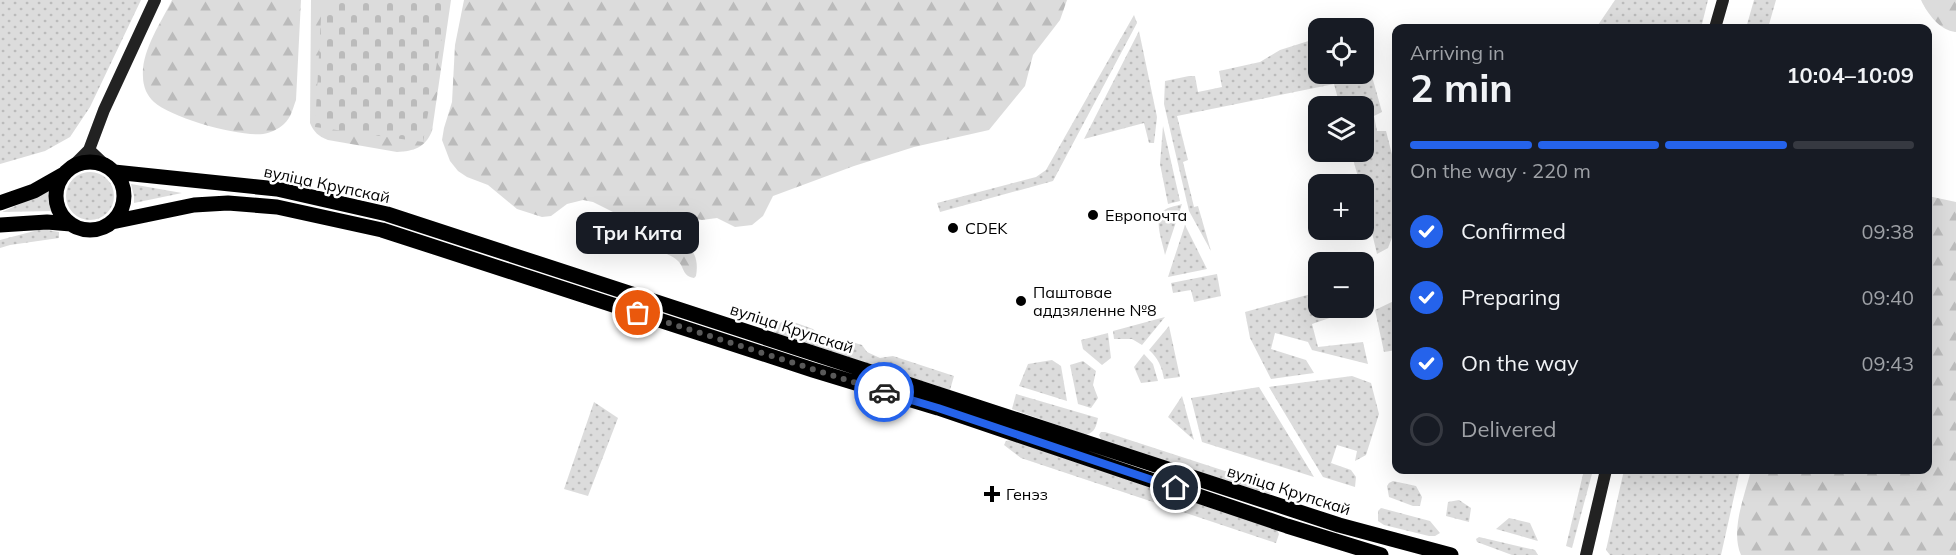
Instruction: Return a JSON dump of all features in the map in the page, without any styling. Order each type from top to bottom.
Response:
[{"type":"main road","points":[[89,150],[121,181],[124,192],[124,203],[120,213],[103,228],[92,230],[81,229],[71,224],[63,216],[56,195],[59,183],[89,150],[104,110],[155,0]]},
{"type":"main road","points":[[1716,24],[1723,0]]},
{"type":"main road","points":[[0,203],[34,191],[83,162],[94,162],[110,168]]},
{"type":"main road","name":"вуліца Крупскай","points":[[110,168],[277,189],[387,214],[1339,525],[1451,555]]},
{"type":"main road","name":"вуліца Крупскай","points":[[112,222],[194,205],[228,203],[277,207],[382,230],[813,370],[938,408],[1287,526],[1381,555]]},
{"type":"main road","points":[[0,225],[47,222],[71,224]]},
{"type":"main road","points":[[1586,555],[1605,474]]},
{"type":"green space","points":[[0,0],[141,0],[90,107],[70,137],[45,151],[0,164]]},
{"type":"green space","points":[[172,0],[301,0],[296,100],[290,116],[282,126],[263,134],[239,133],[190,120],[163,108],[152,100],[143,80],[145,57]]},
{"type":"green space","points":[[311,0],[451,0],[432,131],[422,145],[409,151],[397,152],[328,140],[315,131],[310,123]]},
{"type":"green space","points":[[322,0],[448,0],[423,142],[315,127]]},
{"type":"green space","points":[[464,0],[1067,0],[1060,20],[1033,55],[1025,86],[989,130],[914,147],[773,196],[763,216],[752,225],[735,227],[717,218],[702,220],[677,216],[633,218],[621,216],[593,202],[583,200],[567,204],[551,216],[542,217],[517,209],[488,185],[458,171],[450,161],[442,140],[452,102],[455,45]]},
{"type":"green space","points":[[1615,0],[1708,0],[1702,24],[1599,24]]},
{"type":"green space","points":[[1754,0],[1776,0],[1769,24],[1747,24]]},
{"type":"green space","points":[[1921,0],[1956,0],[1956,32],[1939,25]]},
{"type":"green space","points":[[1134,15],[1137,23],[1053,181],[940,212],[937,203],[1036,177],[1046,170]]},
{"type":"green space","points":[[1139,31],[1157,117],[1154,143],[1149,143],[1144,123],[1084,139]]},
{"type":"green space","points":[[1308,41],[1308,84],[1334,84],[1177,116],[1188,160],[1183,162],[1194,207],[1198,206],[1211,251],[1189,211],[1164,104],[1165,81],[1195,76],[1198,92],[1222,87],[1219,71],[1260,62],[1280,50]]},
{"type":"green space","points":[[1334,84],[1374,84],[1382,112],[1374,116],[1374,96],[1337,96]]},
{"type":"green space","points":[[1374,116],[1377,131],[1386,131],[1392,154],[1392,238],[1388,248],[1377,254],[1374,240],[1374,174],[1357,174],[1354,162],[1374,162]]},
{"type":"green space","points":[[1163,126],[1180,201],[1168,204],[1160,164]]},
{"type":"green space","points":[[90,172],[107,179],[114,196],[107,213],[90,220],[73,213],[66,196],[73,179]]},
{"type":"green space","points":[[131,184],[182,193],[134,203]]},
{"type":"green space","points":[[49,191],[53,211],[2,212]]},
{"type":"green space","points":[[1932,197],[1956,202],[1956,555],[1741,555],[1737,535],[1742,501],[1750,474],[1932,474]]},
{"type":"green space","points":[[1182,204],[1165,255],[1159,226],[1160,215],[1167,208]]},
{"type":"green space","points":[[1185,225],[1207,269],[1168,277]]},
{"type":"green space","points":[[655,227],[663,231],[672,242],[690,248],[697,263],[694,278],[686,274],[674,257],[655,247],[651,237],[652,229]]},
{"type":"green space","points":[[42,229],[59,232],[59,238],[0,248],[0,240]]},
{"type":"green space","points":[[1217,274],[1221,296],[1194,302],[1191,290],[1173,293],[1171,283]]},
{"type":"green space","points":[[1308,295],[1308,318],[1330,318],[1312,324],[1318,347],[1363,342],[1368,364],[1312,350],[1308,342],[1275,333],[1271,349],[1306,360],[1314,373],[1271,379],[1250,338],[1245,312]]},
{"type":"green space","points":[[1392,302],[1392,351],[1384,352],[1375,310]]},
{"type":"green space","points":[[1165,317],[1142,345],[1132,339],[1114,339],[1113,331]]},
{"type":"green space","points":[[788,320],[813,329],[825,340],[832,342],[845,340],[862,345],[867,352],[880,358],[893,356],[954,376],[950,390],[775,333],[772,328],[774,325]]},
{"type":"green space","points":[[1169,326],[1180,377],[1164,379],[1159,363],[1149,350]]},
{"type":"green space","points":[[1108,333],[1111,358],[1102,365],[1083,349],[1081,340]]},
{"type":"green space","points":[[1144,354],[1153,364],[1158,381],[1141,383],[1134,367]]},
{"type":"green space","points":[[1052,360],[1061,366],[1067,401],[1019,386],[1028,364]]},
{"type":"green space","points":[[1083,361],[1096,371],[1093,385],[1098,398],[1091,408],[1078,404],[1070,365]]},
{"type":"green space","points":[[1352,376],[1371,383],[1379,414],[1366,455],[1355,461],[1357,451],[1337,445],[1331,463],[1351,470],[1356,477],[1355,487],[1323,477],[1269,387]]},
{"type":"green space","points":[[1259,387],[1314,477],[1202,442],[1191,398]]},
{"type":"green space","points":[[1016,394],[1098,418],[1096,427],[1086,435],[1012,409]]},
{"type":"green space","points":[[1182,396],[1194,440],[1168,417]]},
{"type":"green space","points":[[594,402],[618,418],[588,496],[564,489]]},
{"type":"green space","points":[[1101,432],[1271,486],[1274,492],[1269,494],[1102,441],[1099,435]]},
{"type":"green space","points":[[1011,440],[1277,530],[1279,534],[1276,543],[1021,458],[1004,445],[1006,441]]},
{"type":"green space","points":[[1583,474],[1592,474],[1572,548],[1566,546]]},
{"type":"green space","points":[[1623,474],[1739,474],[1721,555],[1610,555],[1606,550]]},
{"type":"green space","points":[[1393,481],[1416,486],[1422,497],[1420,506],[1413,506],[1389,497],[1387,486]]},
{"type":"green space","points":[[1459,500],[1471,508],[1469,522],[1446,516],[1448,502]]},
{"type":"green space","points":[[1381,508],[1430,521],[1440,533],[1429,536],[1384,525],[1378,521],[1378,511]]},
{"type":"green space","points":[[1509,518],[1530,523],[1538,541],[1496,529]]},
{"type":"green space","points":[[1479,537],[1535,550],[1538,555],[1512,555],[1477,542],[1476,539]]},
{"type":"way so far","points":[[638,313],[884,392]]},
{"type":"place","name":"Европочта","points":[[1093,215]]},
{"type":"place","name":"CDEK","points":[[953,228]]},
{"type":"place","name":"Паштовае аддзяленне №8","points":[[1021,301]]},
{"type":"place","name":"Три Кита","points":[[638,313]]},
{"type":"place","name":"Генэз","points":[[992,494]]},
{"type":"route","points":[[884,392],[1176,488]]}]
